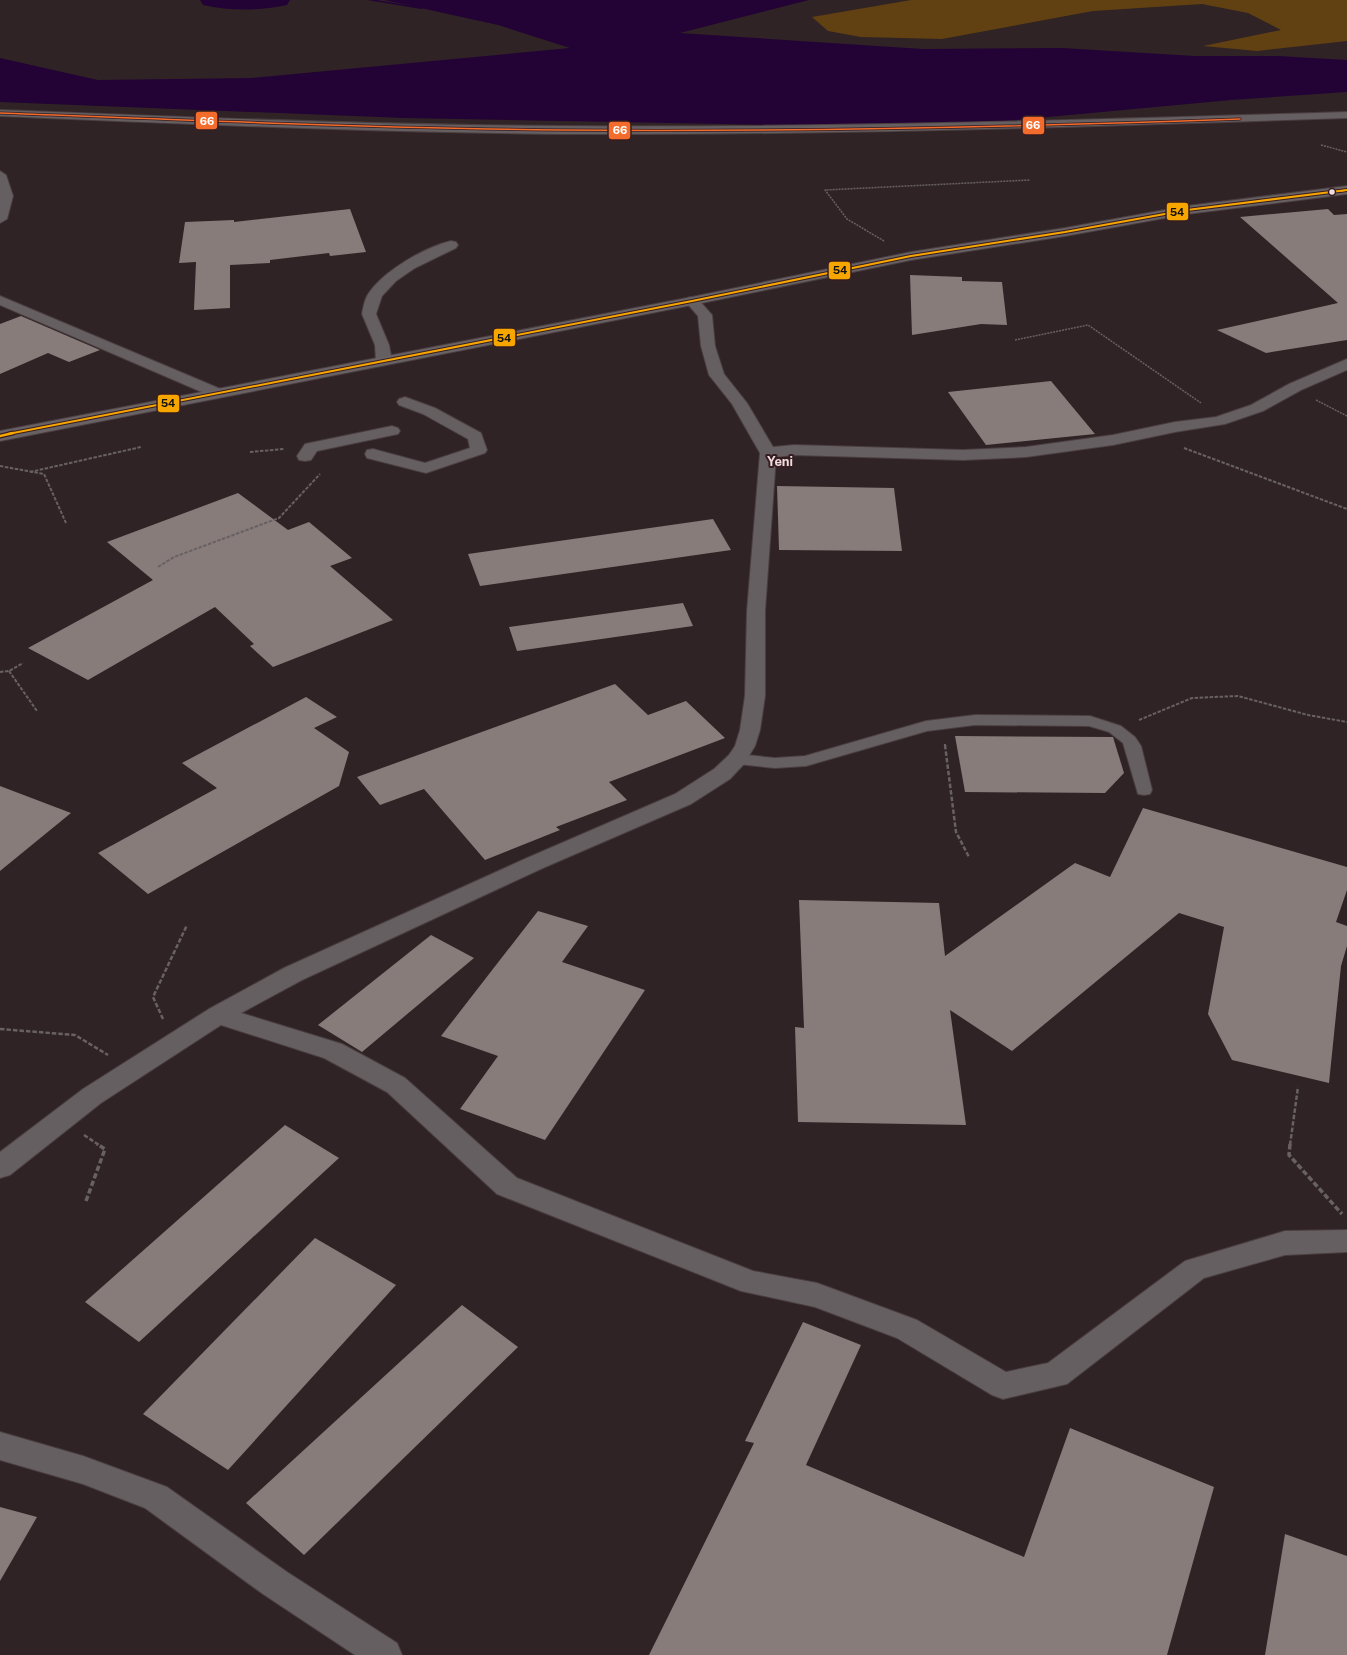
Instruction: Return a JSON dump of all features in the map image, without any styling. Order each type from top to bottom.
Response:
[{"type":"street","points":[[0,113],[364,126],[560,130],[927,127],[1347,115]]},
{"type":"street","points":[[0,175],[7,196],[0,219]]},
{"type":"street","points":[[0,436],[692,301],[911,256],[1065,232],[1187,210],[1347,190]]},
{"type":"street","points":[[384,361],[382,345],[369,314],[375,295],[391,277],[451,245]]},
{"type":"street","points":[[0,300],[217,393]]},
{"type":"street","points":[[0,1168],[60,1120],[132,1070],[218,1015],[294,974],[535,863],[683,799],[722,774],[737,759],[745,746],[750,730],[755,696],[756,611],[768,453],[739,403],[717,375],[708,346],[705,315],[692,301]]},
{"type":"street","points":[[768,453],[794,450],[963,455],[1026,452],[1114,440],[1224,419],[1257,408],[1293,388],[1347,364]]},
{"type":"street","points":[[373,454],[426,468],[479,450],[474,436],[429,411],[405,402]]},
{"type":"street","points":[[308,451],[392,431]]},
{"type":"street","points":[[218,1015],[333,1051],[396,1085],[507,1186],[751,1283],[817,1295],[907,1329],[1003,1386],[1056,1374],[1195,1269],[1285,1243],[1347,1241]]},
{"type":"street","points":[[0,1446],[82,1470],[156,1497],[275,1583],[385,1655]]},
{"type":"lane","points":[[737,759],[775,763],[806,761],[911,729],[942,723],[975,720],[1090,721],[1116,729],[1129,740],[1133,746],[1144,790]]},
{"type":"path","points":[[1321,145],[1347,152]]},
{"type":"path","points":[[911,256],[847,219],[825,190],[1030,180]]},
{"type":"path","points":[[1015,340],[1088,324],[1224,419]]},
{"type":"path","points":[[1293,388],[1347,416]]},
{"type":"path","points":[[1146,434],[1347,509]]},
{"type":"path","points":[[30,472],[141,447]]},
{"type":"path","points":[[250,452],[308,451]]},
{"type":"path","points":[[0,466],[44,474],[66,523]]},
{"type":"path","points":[[158,567],[174,557],[279,518],[323,470]]},
{"type":"path","points":[[0,672],[9,671],[24,664]]},
{"type":"path","points":[[9,671],[36,711]]},
{"type":"path","points":[[1116,729],[1192,698],[1238,696],[1308,715],[1347,722]]},
{"type":"path","points":[[942,723],[956,832],[969,857]]},
{"type":"path","points":[[174,1043],[153,997],[187,925]]},
{"type":"path","points":[[0,1029],[75,1035],[132,1070]]},
{"type":"path","points":[[1298,1087],[1289,1155],[1347,1220]]},
{"type":"path","points":[[60,1120],[105,1149],[86,1200]]},
{"type":"shaded area","points":[[384,0],[809,0],[680,33],[923,49],[1062,48],[1195,56],[1278,56],[1347,60],[1347,92],[1231,100],[931,128],[403,118],[0,102],[0,58],[98,80],[252,78],[570,48],[498,25]]},
{"type":"shaded area","points":[[911,0],[1347,0],[1347,41],[1257,51],[1203,46],[1281,30],[1248,13],[1202,4],[1093,11],[942,39],[861,37],[828,31],[812,17]]},
{"type":"building","points":[[350,209],[366,252],[330,256],[329,253],[270,260],[270,263],[230,265],[230,308],[194,310],[196,262],[179,263],[185,222],[234,220],[234,222]]},
{"type":"building","points":[[1328,209],[1334,215],[1347,214],[1347,340],[1266,353],[1217,330],[1338,303],[1240,217]]},
{"type":"building","points":[[910,275],[962,277],[962,281],[1002,282],[1007,325],[981,324],[912,335]]},
{"type":"building","points":[[21,316],[100,350],[69,362],[48,353],[0,374],[0,324]]},
{"type":"building","points":[[1051,381],[1095,434],[986,445],[948,392]]},
{"type":"building","points":[[777,486],[894,488],[902,551],[779,550]]},
{"type":"building","points":[[238,493],[288,530],[309,522],[352,558],[330,566],[393,620],[273,667],[250,646],[254,644],[215,607],[88,680],[28,648],[153,580],[107,542]]},
{"type":"building","points":[[713,519],[731,550],[480,586],[468,554]]},
{"type":"building","points":[[683,603],[693,626],[517,651],[509,627]]},
{"type":"building","points":[[615,684],[648,715],[686,701],[725,738],[609,782],[627,800],[556,827],[560,830],[485,860],[424,789],[380,805],[357,777]]},
{"type":"building","points":[[306,697],[337,717],[314,728],[349,752],[339,786],[148,894],[98,853],[217,788],[182,763]]},
{"type":"building","points":[[955,736],[1113,737],[1124,773],[1105,793],[965,792]]},
{"type":"building","points":[[0,786],[71,813],[0,871]]},
{"type":"building","points":[[1143,808],[1347,867],[1347,890],[1336,922],[1347,926],[1347,946],[1341,966],[1329,1083],[1232,1060],[1208,1014],[1224,927],[1179,913],[1012,1051],[950,1010],[966,1125],[798,1122],[795,1027],[804,1028],[799,900],[939,903],[945,956],[1075,863],[1110,877]]},
{"type":"building","points":[[538,911],[588,926],[562,962],[645,990],[545,1140],[460,1109],[498,1056],[441,1036]]},
{"type":"building","points":[[431,935],[474,958],[362,1052],[318,1025]]},
{"type":"building","points":[[285,1125],[339,1158],[139,1342],[85,1302]]},
{"type":"building","points":[[315,1238],[396,1285],[228,1470],[143,1414]]},
{"type":"building","points":[[462,1305],[518,1347],[304,1555],[246,1503]]},
{"type":"building","points":[[803,1322],[861,1345],[806,1465],[1024,1557],[1070,1428],[1214,1487],[1167,1655],[649,1655],[754,1443],[745,1441]]},
{"type":"building","points":[[0,1507],[37,1517],[0,1581]]},
{"type":"building","points":[[1285,1534],[1347,1556],[1347,1655],[1265,1655]]},
{"type":"waterway","points":[[212,0],[250,2],[278,0]]},
{"type":"waterway","points":[[369,0],[421,8]]},
{"type":"transit line","name":"66","points":[[0,113],[280,123],[561,130],[900,128],[1240,119]]},
{"type":"transit line","name":"54","points":[[0,436],[692,301],[911,256],[1065,232],[1187,210],[1347,190]]},
{"type":"district","name":"Yeni","points":[[780,461]]}]
